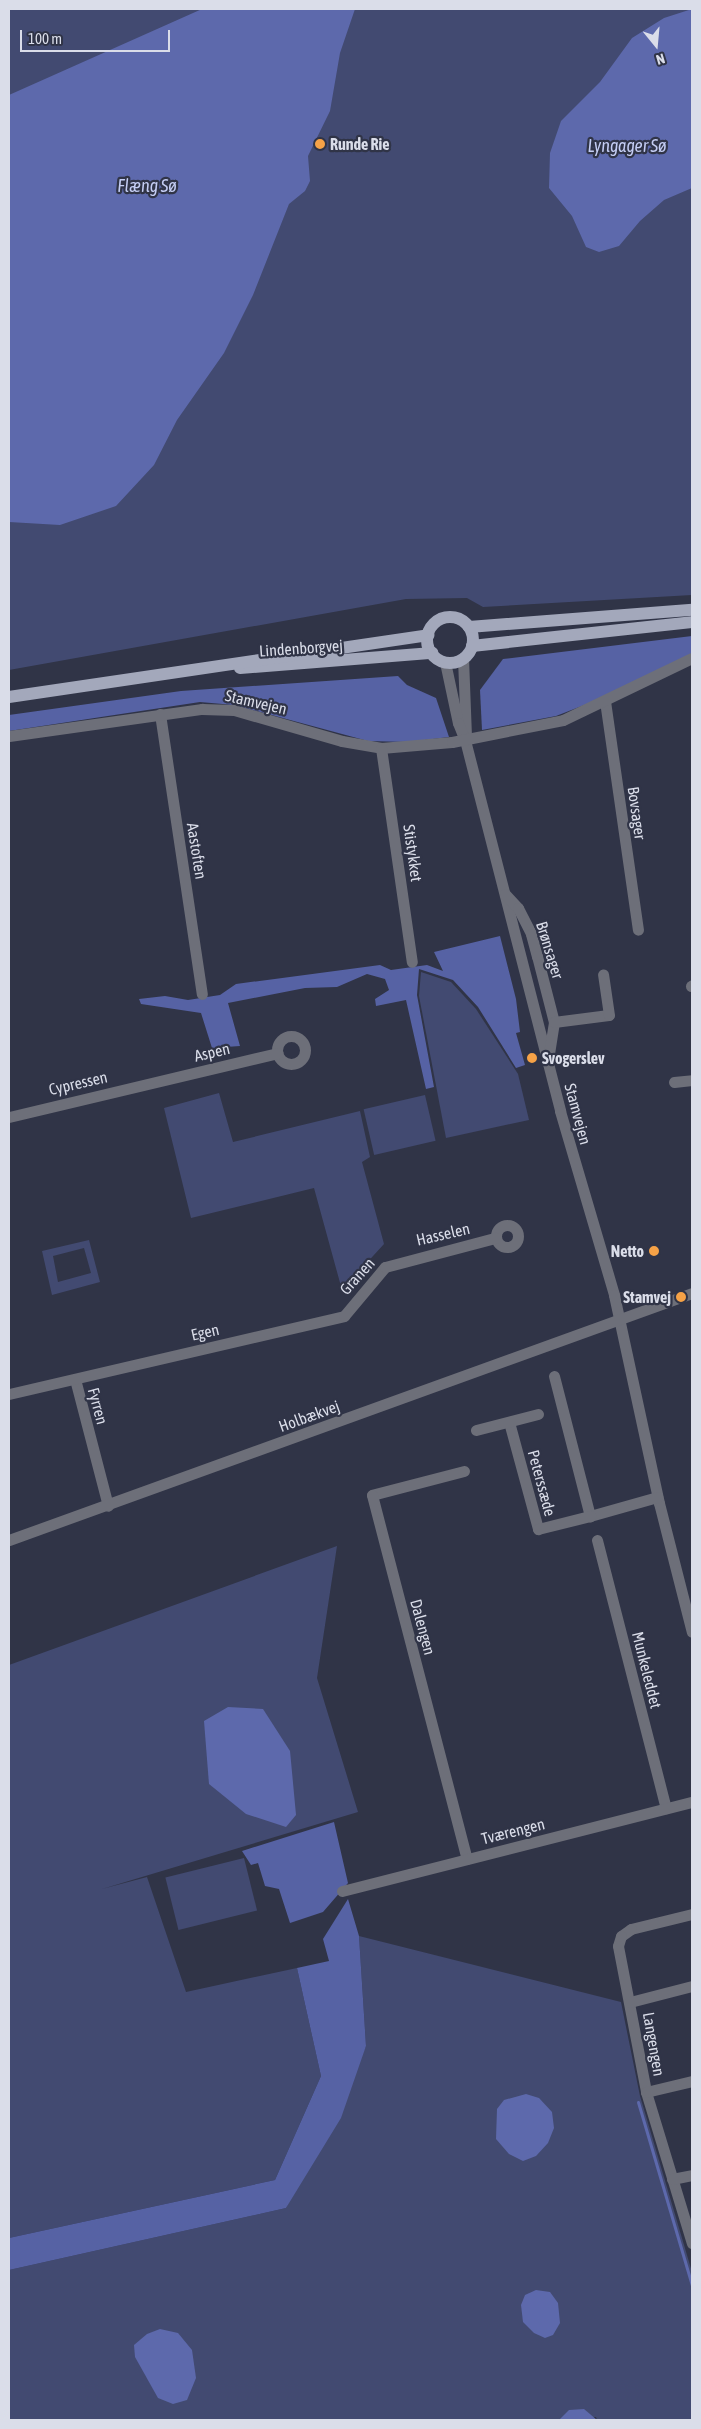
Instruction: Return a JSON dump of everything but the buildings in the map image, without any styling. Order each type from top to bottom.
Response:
[{"type":"main road","points":[[469,627],[692,610]]},
{"type":"main road","points":[[443,618],[460,619],[469,627],[472,646],[463,658],[445,662],[432,653],[428,635],[433,624],[443,618]]},
{"type":"main road","points":[[472,646],[692,622]]},
{"type":"main road","name":"Lindenborgvej","points":[[9,697],[428,635]]},
{"type":"main road","name":"Lindenborgvej","points":[[173,673],[432,653]]},
{"type":"street","name":"Stamvejen","points":[[463,658],[466,740]]},
{"type":"street","name":"Stamvejen","points":[[9,736],[202,709],[234,710],[342,741],[381,748],[466,740],[537,727],[563,720],[605,701],[662,670],[692,658]]},
{"type":"street","name":"Stamvejen","points":[[445,662],[458,723],[466,740],[547,1063],[619,1318],[658,1497],[692,1632]]},
{"type":"street","name":"Bovsager","points":[[605,701],[638,930]]},
{"type":"street","name":"Aastoften","points":[[160,714],[202,994]]},
{"type":"street","name":"Stistykket","points":[[381,748],[412,962]]},
{"type":"street","name":"Brønsager","points":[[504,894],[518,908],[531,934],[554,1022],[547,1063]]},
{"type":"street","points":[[554,1022],[609,1015],[603,974]]},
{"type":"street","name":"Aspen","points":[[155,1082],[277,1053]]},
{"type":"street","points":[[674,1082],[692,1080]]},
{"type":"street","name":"Cypressen","points":[[9,1116],[155,1082]]},
{"type":"street","name":"Hasselen","points":[[398,1261],[496,1238]]},
{"type":"street","name":"Granen","points":[[344,1316],[385,1267],[398,1261]]},
{"type":"street","name":"Holbækvej","points":[[9,1540],[108,1506],[619,1318],[692,1293]]},
{"type":"street","name":"Egen","points":[[75,1379],[344,1316]]},
{"type":"street","points":[[554,1376],[590,1516],[658,1497]]},
{"type":"street","name":"Fyrren","points":[[9,1394],[75,1379],[108,1506]]},
{"type":"street","points":[[476,1430],[538,1414]]},
{"type":"street","name":"Peterssæde","points":[[509,1422],[538,1529],[590,1516]]},
{"type":"street","name":"Dalengen","points":[[464,1471],[372,1495],[467,1859]]},
{"type":"street","name":"Munkeleddet","points":[[597,1540],[666,1808]]},
{"type":"street","name":"Tværengen","points":[[342,1891],[692,1802]]},
{"type":"street","name":"Langengen","points":[[692,1914],[631,1929],[621,1936],[618,1946],[646,2092],[692,2243]]},
{"type":"street","name":"Langengen","points":[[630,2002],[692,1986]]},
{"type":"street","name":"Langengen","points":[[646,2092],[692,2081]]},
{"type":"street","points":[[672,2179],[692,2174]]},
{"type":"shaded area","points":[[9,9],[692,9],[692,595],[483,607],[467,598],[406,599],[9,670]]},
{"type":"shaded area","points":[[692,636],[692,654],[605,697],[556,716],[482,730],[480,690],[503,659]]},
{"type":"shaded area","points":[[398,676],[407,685],[436,698],[449,737],[408,742],[368,741],[234,705],[200,702],[9,731],[9,715],[181,691]]},
{"type":"shaded area","points":[[500,936],[516,999],[520,1032],[516,1033],[525,1065],[516,1068],[478,1007],[453,980],[419,969],[417,995],[434,1087],[426,1089],[406,1000],[376,1006],[375,999],[389,990],[385,979],[367,974],[337,987],[305,988],[228,1003],[240,1046],[212,1048],[201,1013],[141,1004],[139,999],[165,996],[188,1000],[220,995],[236,984],[380,965],[391,970],[427,965],[443,971],[434,952]]},
{"type":"shaded area","points":[[421,972],[451,982],[476,1009],[518,1074],[529,1120],[446,1138],[419,996]]},
{"type":"shaded area","points":[[219,1093],[233,1142],[360,1111],[370,1157],[362,1162],[384,1244],[342,1290],[314,1188],[191,1218],[164,1108]]},
{"type":"shaded area","points":[[425,1095],[436,1141],[374,1155],[364,1109]]},
{"type":"shaded area","points":[[89,1240],[100,1282],[52,1295],[42,1251]],"holes":[[[84,1248],[91,1273],[58,1282],[53,1256]]]},
{"type":"shaded area","points":[[337,1546],[317,1678],[358,1812],[102,1889],[147,1877],[186,1992],[297,1968],[321,2076],[275,2180],[9,2238],[9,1665]]},
{"type":"shaded area","points":[[334,1822],[348,1883],[323,1912],[290,1923],[279,1889],[265,1886],[258,1863],[251,1865],[242,1851]]},
{"type":"shaded area","points":[[244,1858],[257,1910],[178,1930],[165,1878]]},
{"type":"shaded area","points":[[348,1899],[359,1936],[366,2046],[341,2118],[286,2208],[9,2270],[9,2238],[275,2180],[321,2076],[297,1968],[329,1961],[323,1939]]},
{"type":"shaded area","points":[[359,1936],[621,2002],[640,2096],[692,2272],[692,2420],[597,2420],[596,2417],[559,2420],[9,2420],[9,2270],[286,2208],[366,2046]]},
{"type":"water","name":"Flæng Sø","points":[[202,9],[355,9],[340,53],[330,111],[308,156],[310,181],[305,191],[289,204],[253,295],[224,353],[177,420],[154,465],[116,506],[60,525],[9,522],[9,95]]},
{"type":"water","name":"Lyngager Sø","points":[[692,9],[692,188],[664,200],[640,221],[619,246],[599,252],[586,247],[572,216],[549,188],[550,153],[561,121],[600,82],[632,38],[664,18]]},
{"type":"water","points":[[228,1707],[263,1709],[290,1751],[296,1815],[286,1827],[246,1814],[209,1784],[204,1721]]},
{"type":"water","points":[[526,2094],[539,2098],[552,2112],[554,2128],[548,2143],[536,2156],[523,2161],[509,2154],[496,2139],[497,2109],[504,2100]]},
{"type":"water","points":[[536,2290],[550,2292],[558,2303],[560,2323],[553,2335],[545,2338],[534,2333],[523,2322],[521,2305],[525,2295]]},
{"type":"water","points":[[160,2329],[178,2333],[192,2350],[196,2378],[187,2400],[173,2404],[158,2398],[135,2357],[134,2345],[147,2334]]},
{"type":"water","points":[[584,2409],[597,2420],[559,2420],[569,2410]]},
{"type":"waterway","points":[[638,2102],[692,2285]]},
{"type":"place","name":"Runde Rie","points":[[320,144]]},
{"type":"place","name":"Svogerslev","points":[[532,1058]]},
{"type":"place","name":"Netto","points":[[654,1251]]},
{"type":"place","name":"Stamvej","points":[[681,1297]]}]
